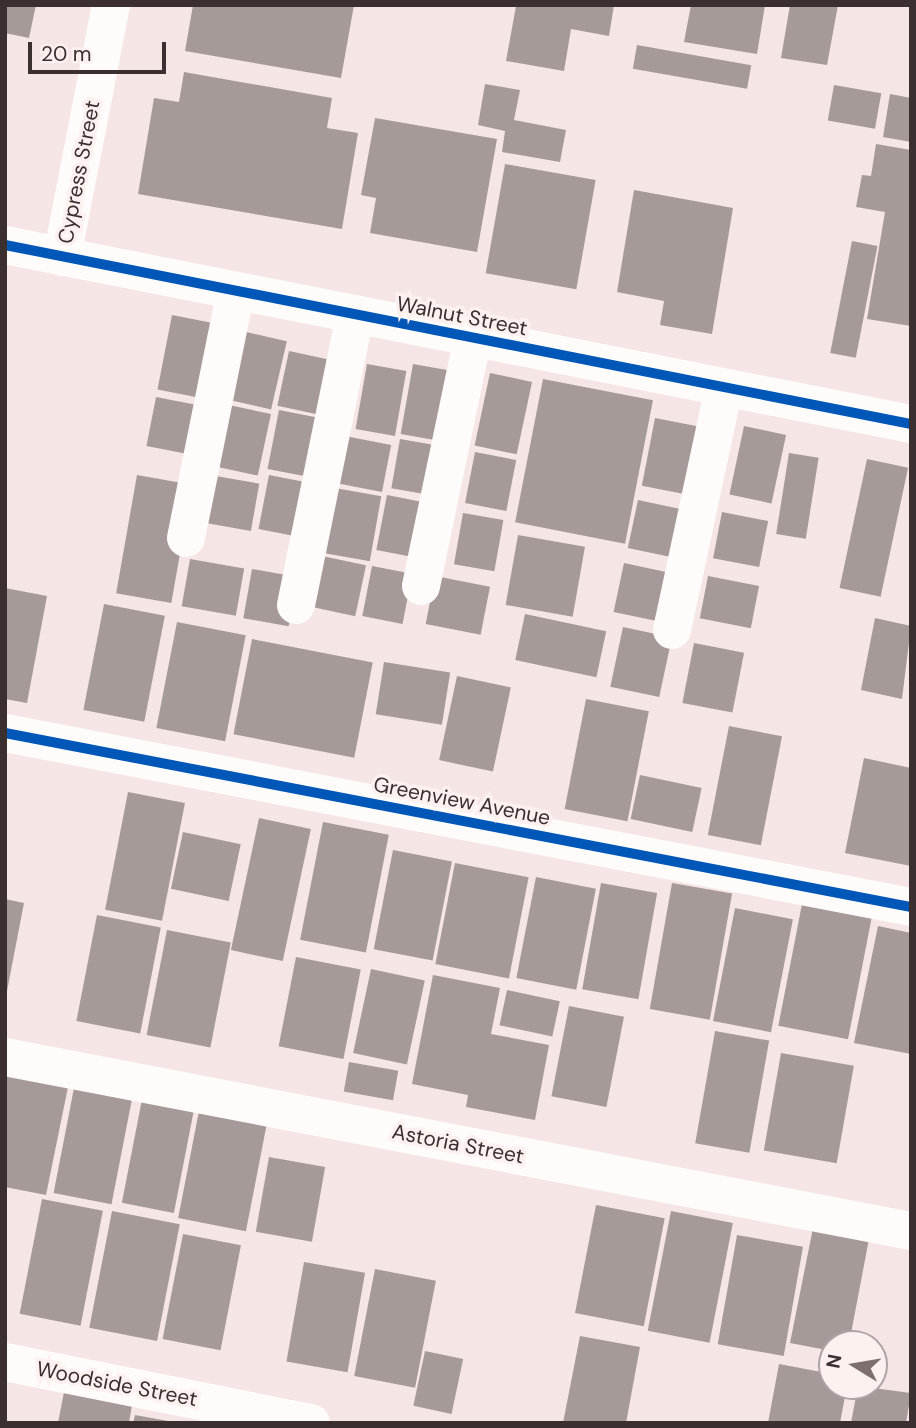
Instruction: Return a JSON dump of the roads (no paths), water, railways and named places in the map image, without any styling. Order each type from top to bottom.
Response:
[{"type":"street","name":"Cypress Street","points":[[62,257],[111,5]]},
{"type":"street","name":"Walnut Street","points":[[5,245],[911,424]]},
{"type":"street","points":[[186,538],[236,291]]},
{"type":"street","points":[[296,605],[355,314]]},
{"type":"street","points":[[421,586],[473,338]]},
{"type":"street","points":[[672,630],[724,388]]},
{"type":"street","name":"Greenview Avenue","points":[[5,733],[911,907]]},
{"type":"street","name":"Astoria Street","points":[[5,1058],[911,1231]]},
{"type":"street","name":"Woodside Street","points":[[5,1363],[311,1423]]}]
